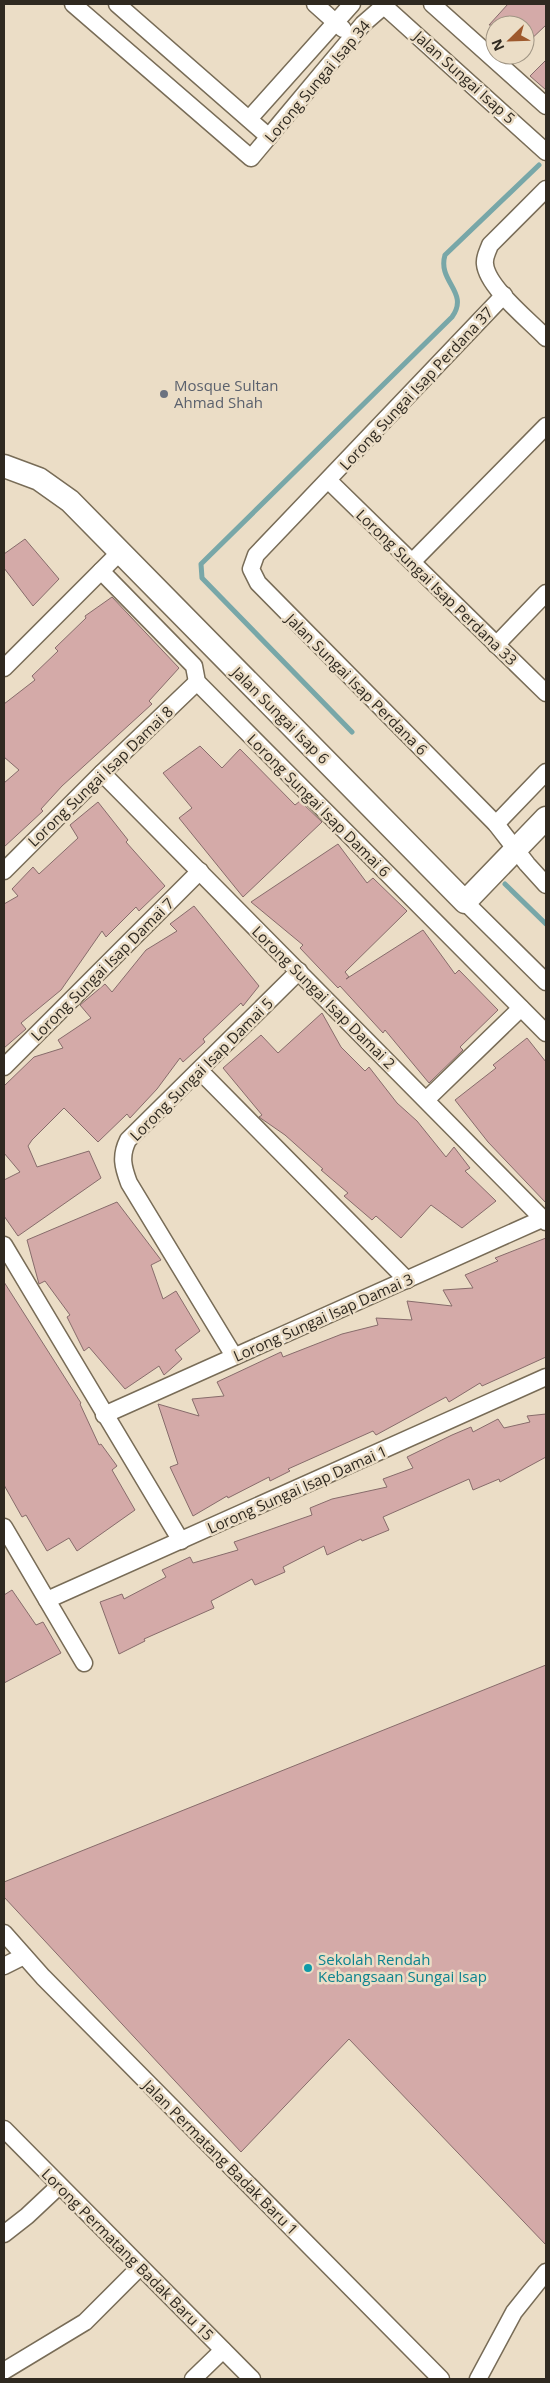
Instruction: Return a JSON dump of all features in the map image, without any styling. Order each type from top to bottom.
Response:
[{"type":"street","name":"Lorong Sungai Isap 34","points":[[73,4],[251,158],[352,37],[384,4]]},
{"type":"street","points":[[117,4],[269,137]]},
{"type":"street","points":[[315,4],[352,37]]},
{"type":"street","points":[[249,119],[352,4]]},
{"type":"street","name":"Jalan Sungai Isap 5","points":[[384,4],[546,152]]},
{"type":"street","points":[[432,4],[546,106]]},
{"type":"street","points":[[546,189],[490,245],[485,264],[488,274],[504,295],[546,338]]},
{"type":"street","name":"Lorong Sungai Isap Perdana 37","points":[[329,481],[504,295]]},
{"type":"street","points":[[412,562],[546,426]]},
{"type":"street","name":"Jalan Sungai Isap 6","points":[[4,466],[39,479],[57,490],[546,982]]},
{"type":"street","name":"Lorong Sungai Isap Perdana 33","points":[[329,481],[546,693]]},
{"type":"street","name":"Jalan Sungai Isap Perdana 6","points":[[329,481],[256,555],[252,562],[253,576],[496,824],[516,849],[543,874]]},
{"type":"street","points":[[4,668],[120,552]]},
{"type":"street","name":"Lorong Sungai Isap Damai 6","points":[[101,571],[194,666],[197,682],[546,1033]]},
{"type":"street","points":[[496,645],[546,593]]},
{"type":"street","name":"Lorong Sungai Isap Damai 8","points":[[4,871],[197,682]]},
{"type":"street","points":[[496,824],[546,772]]},
{"type":"street","name":"Lorong Sungai Isap Damai 2","points":[[102,773],[544,1220]]},
{"type":"street","points":[[465,902],[546,818]]},
{"type":"street","name":"Lorong Sungai Isap Damai 7","points":[[4,1067],[200,871]]},
{"type":"street","name":"Lorong Sungai Isap Damai 5","points":[[234,1356],[130,1183],[122,1160],[128,1140],[299,971]]},
{"type":"street","points":[[426,1100],[522,1008]]},
{"type":"street","points":[[200,1070],[407,1280]]},
{"type":"street","name":"Lorong Sungai Isap Damai 3","points":[[104,1415],[544,1220]]},
{"type":"street","points":[[4,1245],[181,1542]]},
{"type":"street","name":"Lorong Sungai Isap Damai 1","points":[[47,1600],[181,1542],[546,1377]]},
{"type":"street","points":[[4,1527],[84,1663]]},
{"type":"street","name":"Jalan Permatang Badak Baru 1","points":[[4,1933],[24,1956],[441,2379]]},
{"type":"street","points":[[4,1966],[24,1956]]},
{"type":"street","name":"Lorong Permatang Badak Baru 15","points":[[4,2129],[252,2379]]},
{"type":"street","points":[[4,2234],[27,2216],[59,2186]]},
{"type":"street","points":[[4,2371],[85,2322],[140,2267]]},
{"type":"street","points":[[478,2379],[514,2312],[546,2272]]},
{"type":"street","points":[[193,2379],[223,2350]]},
{"type":"building","points":[[508,4],[546,4],[546,25],[535,35],[535,15],[498,15]]},
{"type":"building","points":[[546,60],[546,90],[530,76]]},
{"type":"building","points":[[25,539],[59,579],[33,606],[4,568],[4,554]]},
{"type":"building","points":[[112,597],[179,668],[149,701],[152,704],[62,786],[41,809],[43,811],[4,847],[4,783],[19,770],[4,757],[4,704],[35,680],[32,676],[58,651],[55,648],[86,618],[85,616]]},
{"type":"building","points":[[200,746],[222,768],[240,749],[295,805],[300,801],[322,822],[243,897],[179,818],[192,808],[163,773]]},
{"type":"building","points":[[98,802],[128,840],[126,842],[165,886],[139,911],[136,907],[106,937],[102,931],[61,990],[21,1023],[26,1029],[4,1048],[4,904],[18,896],[12,889],[33,867],[39,874],[78,838],[70,825]]},
{"type":"building","points":[[338,844],[367,883],[373,878],[407,911],[345,972],[349,977],[346,979],[423,930],[455,974],[459,970],[498,1010],[460,1047],[463,1050],[429,1083],[385,1030],[383,1033],[340,986],[338,988],[300,948],[303,945],[251,902]]},
{"type":"building","points":[[194,906],[259,986],[243,1006],[241,1003],[203,1039],[205,1042],[183,1062],[180,1058],[157,1089],[130,1118],[127,1114],[98,1142],[64,1108],[32,1140],[28,1146],[37,1167],[89,1151],[101,1178],[18,1236],[4,1216],[4,1180],[20,1172],[4,1153],[4,1086],[34,1057],[63,1048],[58,1040],[91,1018],[80,1005],[105,984],[112,992],[146,950],[177,931],[170,924]]},
{"type":"building","points":[[322,1013],[341,1047],[365,1071],[369,1067],[397,1103],[417,1121],[446,1157],[454,1147],[470,1168],[465,1171],[496,1201],[462,1228],[431,1205],[401,1238],[376,1216],[372,1220],[344,1196],[348,1193],[321,1170],[323,1169],[285,1135],[259,1117],[262,1115],[223,1068],[261,1035],[278,1053]]},
{"type":"building","points":[[527,1038],[546,1062],[546,1203],[488,1142],[455,1100],[496,1068],[493,1065]]},
{"type":"building","points":[[117,1202],[161,1260],[151,1265],[163,1299],[176,1291],[200,1331],[175,1350],[182,1359],[164,1375],[159,1366],[125,1389],[89,1347],[84,1351],[67,1317],[70,1315],[45,1281],[39,1284],[27,1240]]},
{"type":"building","points":[[546,1238],[546,1357],[482,1386],[480,1383],[449,1402],[446,1397],[376,1435],[373,1431],[288,1469],[290,1471],[270,1481],[269,1477],[228,1498],[227,1496],[193,1516],[170,1467],[178,1464],[158,1404],[199,1416],[192,1399],[224,1396],[217,1382],[281,1352],[283,1357],[342,1334],[378,1325],[376,1318],[412,1320],[407,1301],[452,1306],[443,1290],[473,1288],[465,1275],[498,1261],[495,1258]]},
{"type":"building","points":[[4,1282],[81,1403],[99,1445],[101,1444],[117,1466],[112,1470],[135,1510],[77,1551],[69,1538],[47,1551],[26,1515],[22,1517],[4,1485]]},
{"type":"building","points":[[546,1414],[546,1457],[500,1482],[499,1479],[473,1490],[469,1479],[383,1517],[389,1530],[362,1541],[361,1539],[327,1555],[324,1546],[283,1567],[285,1572],[255,1585],[252,1579],[211,1601],[214,1608],[144,1639],[145,1641],[119,1654],[100,1602],[122,1594],[124,1599],[166,1577],[162,1570],[190,1557],[193,1563],[238,1550],[234,1542],[312,1515],[310,1508],[332,1499],[387,1487],[383,1479],[413,1468],[407,1457],[452,1435],[471,1427],[473,1432],[498,1419],[504,1428],[530,1422],[527,1416]]},
{"type":"building","points":[[12,1590],[36,1625],[43,1622],[61,1653],[4,1683],[4,1595]]},
{"type":"building","name":"Sekolah Rendah Kebangsaan Sungai Isap","points":[[546,1665],[546,2245],[349,2039],[241,2152],[4,1897],[4,1882]]},
{"type":"waterway","points":[[352,732],[202,578],[201,564],[452,317],[457,308],[457,301],[456,294],[445,273],[445,255],[539,165]]},
{"type":"waterway","points":[[505,884],[546,924]]},
{"type":"place","name":"Mosque Sultan Ahmad Shah","points":[[164,394]]},
{"type":"place","name":"Sekolah Rendah Kebangsaan Sungai Isap","points":[[308,1968]]}]
